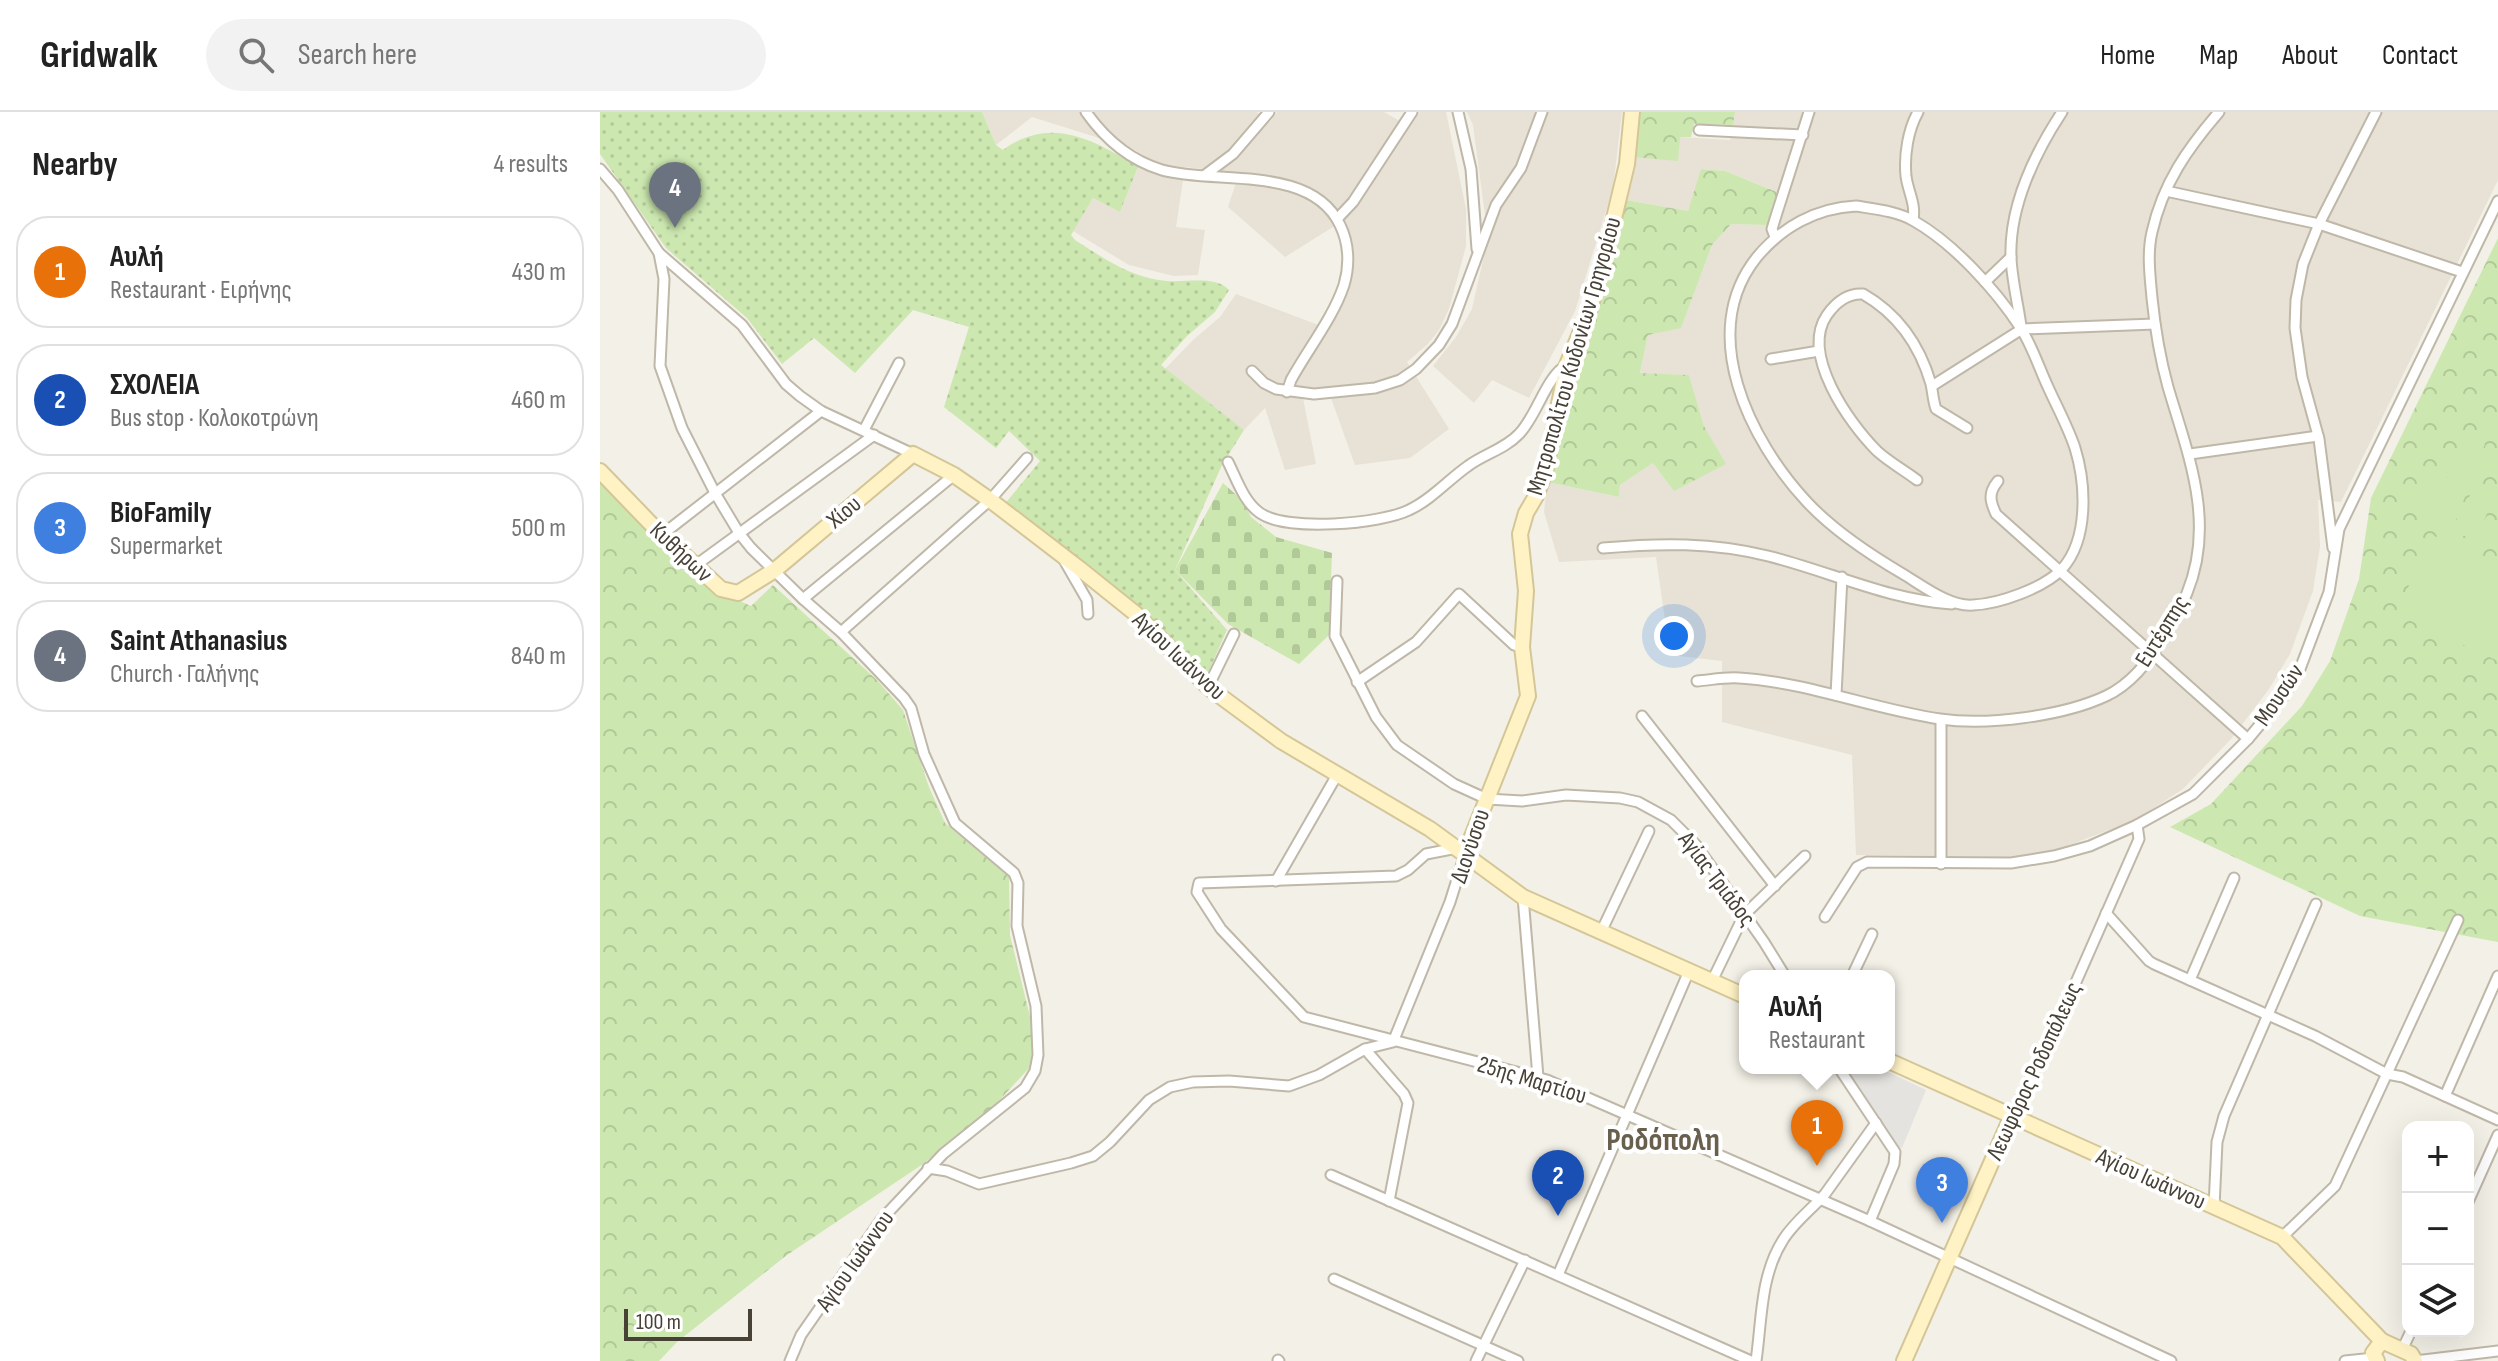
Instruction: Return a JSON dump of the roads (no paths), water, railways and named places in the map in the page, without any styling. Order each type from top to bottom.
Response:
[{"type":"street","points":[[1086,112],[1112,144],[1137,160],[1170,172],[1295,188],[1321,202],[1337,219],[1347,247],[1344,284],[1287,392]]},
{"type":"street","points":[[1205,175],[1233,154],[1269,112]]},
{"type":"street","points":[[1337,219],[1353,202],[1412,112]]},
{"type":"street","points":[[1458,112],[1471,169],[1477,252]]},
{"type":"street","name":"Μητροπολίτου Κυδονίων Γρηγορίου","points":[[1522,647],[1526,591],[1520,534],[1545,472],[1567,365],[1589,312],[1604,260],[1627,164],[1632,112]]},
{"type":"street","points":[[1775,237],[1772,229],[1809,112]]},
{"type":"street","points":[[1913,220],[1915,209],[1906,177],[1906,151],[1918,112]]},
{"type":"street","points":[[2022,329],[2011,257],[2016,217],[2026,181],[2062,112]]},
{"type":"street","name":"Ευτέρπης","points":[[1697,681],[1738,678],[1836,695],[1941,720],[1996,720],[2055,712],[2107,696],[2130,680],[2154,654],[2188,593],[2200,523],[2199,497],[2190,454],[2168,385],[2155,324],[2149,268],[2152,232],[2175,169],[2219,112]]},
{"type":"street","name":"Μουσών","points":[[1825,917],[1857,867],[1867,862],[2011,863],[2090,846],[2137,825],[2193,794],[2248,739],[2283,697],[2300,669],[2329,592],[2334,559],[2335,528],[2318,436],[2302,377],[2295,328],[2296,300],[2303,264],[2319,224],[2376,112]]},
{"type":"street","points":[[1252,371],[1267,385],[1287,392],[1314,394],[1369,389],[1400,380],[1416,369],[1439,345],[1452,324],[1496,205],[1521,168],[1540,113]]},
{"type":"street","points":[[1699,130],[1803,135]]},
{"type":"street","points":[[600,169],[618,190],[659,253]]},
{"type":"street","points":[[2166,191],[2319,224],[2462,272]]},
{"type":"street","points":[[2335,528],[2498,201]]},
{"type":"street","points":[[1603,548],[1663,543],[1718,545],[1769,556],[1911,599],[1963,605],[1988,604],[2010,597],[2061,570],[2072,552],[2081,525],[2083,483],[2075,446],[2022,329],[1985,282],[1913,220],[1877,210],[1839,207],[1804,219],[1775,237],[1749,267],[1743,280],[1730,332],[1733,369],[1754,427],[1776,465],[1822,517],[1899,572],[1963,605]]},
{"type":"street","name":"Αγίου Ιωάννου","points":[[659,253],[742,325],[786,384],[821,411],[954,475],[990,500],[1136,614],[1208,687],[1281,741],[1430,829],[1523,897],[1739,993]]},
{"type":"street","name":"Αγίου Ιωάννου","points":[[659,253],[664,279],[660,366],[682,428],[739,533],[803,599],[841,632],[911,708],[924,754],[955,823],[1014,873],[1018,883],[1017,926],[1038,1022],[1035,1071],[1025,1088],[928,1168],[866,1239],[827,1301],[801,1335],[790,1361]]},
{"type":"street","points":[[1985,282],[2011,257]]},
{"type":"street","points":[[1917,480],[1877,451],[1830,387],[1819,351],[1822,325],[1829,312],[1848,295],[1863,294],[1888,312],[1914,341],[1932,386],[1936,409],[1967,428]]},
{"type":"street","points":[[1932,386],[2022,329],[2155,324]]},
{"type":"street","points":[[1771,359],[1819,351]]},
{"type":"street","points":[[864,430],[899,363]]},
{"type":"street","points":[[1228,462],[1250,504],[1275,521],[1343,524],[1409,511],[1470,464],[1509,443],[1529,422],[1558,370],[1567,365]]},
{"type":"street","points":[[663,534],[821,411]]},
{"type":"street","points":[[696,565],[874,435]]},
{"type":"street","points":[[2190,454],[2318,436]]},
{"type":"street","name":"Χίου","points":[[775,570],[913,454]]},
{"type":"street","points":[[841,632],[990,500],[1027,458]]},
{"type":"street","name":"Κυθήρων","points":[[600,471],[721,589],[738,593],[775,570]]},
{"type":"street","points":[[803,599],[954,475]]},
{"type":"street","points":[[1998,481],[1991,490],[1990,502],[1996,514],[2248,739]]},
{"type":"street","points":[[1062,557],[1087,600],[1088,614]]},
{"type":"street","points":[[1836,695],[1842,577]]},
{"type":"street","name":"Αγίας Τριάδος","points":[[1337,581],[1335,636],[1376,717],[1397,745],[1454,784],[1487,799],[1522,801],[1582,795],[1638,802],[1671,820],[1696,845],[1781,970]]},
{"type":"street","points":[[1357,682],[1416,642],[1459,594],[1514,645],[1522,647]]},
{"type":"street","points":[[1208,687],[1234,634]]},
{"type":"street","name":"Διονύσου","points":[[1393,1042],[1450,902],[1461,851],[1487,799],[1528,696],[1522,647]]},
{"type":"street","points":[[1642,716],[1775,886]]},
{"type":"street","points":[[1941,720],[1941,864]]},
{"type":"street","points":[[1276,881],[1337,775]]},
{"type":"street","name":"Λεωφόρος Ροδοπόλεως","points":[[1904,1361],[2139,839],[2137,825]]},
{"type":"street","points":[[1601,932],[1649,831]]},
{"type":"street","points":[[1276,881],[1396,876],[1426,854],[1461,851]]},
{"type":"street","points":[[1712,981],[1744,915],[1805,856]]},
{"type":"street","points":[[2190,980],[2234,878]]},
{"type":"street","name":"25ης Μαρτίου","points":[[1276,881],[1199,883],[1197,892],[1221,929],[1304,1017],[1538,1077],[1870,1221],[2171,1361]]},
{"type":"street","points":[[1523,897],[1538,1077]]},
{"type":"street","points":[[2214,1207],[2217,1142],[2224,1116],[2316,904]]},
{"type":"street","points":[[2106,913],[2149,961],[2355,1055],[2387,1074],[2403,1077],[2498,1120]]},
{"type":"street","points":[[2282,1237],[2335,1186],[2458,920]]},
{"type":"street","points":[[1855,970],[1872,934]]},
{"type":"street","points":[[1558,1275],[1689,971]]},
{"type":"street","points":[[2445,1096],[2498,976]]},
{"type":"street","points":[[928,1168],[947,1171],[979,1184],[1071,1163],[1093,1156],[1149,1100],[1170,1087],[1193,1082],[1229,1081],[1289,1086],[1319,1075],[1365,1049],[1393,1042]]},
{"type":"street","points":[[1365,1049],[1404,1094],[1408,1103],[1389,1201]]},
{"type":"street","name":"Αγίου Ιωάννου","points":[[1895,1064],[2282,1237],[2382,1341]]},
{"type":"street","points":[[1843,1074],[1895,1152],[1870,1221]]},
{"type":"street","points":[[1331,1175],[1753,1361],[1771,1262],[1784,1238],[1820,1199],[1876,1123]]},
{"type":"street","points":[[2472,1193],[2498,1135]]},
{"type":"street","points":[[1476,1361],[1525,1260]]},
{"type":"street","points":[[1334,1279],[1518,1361]]},
{"type":"street","points":[[2402,1350],[2408,1337]]},
{"type":"street","points":[[2345,1361],[2376,1359],[2375,1349],[2382,1341],[2411,1354],[2415,1361],[2498,1351]]},
{"type":"place","name":"Saint Athanasius","points":[[675,228]]},
{"type":"place","name":"Αυλή","points":[[1817,1166]]},
{"type":"place","name":"ΣΧΟΛΕΙΑ","points":[[1558,1216]]},
{"type":"place","name":"BioFamily","points":[[1942,1223]]},
{"type":"district","name":"Ροδόπολη","points":[[1663,1140]]}]
